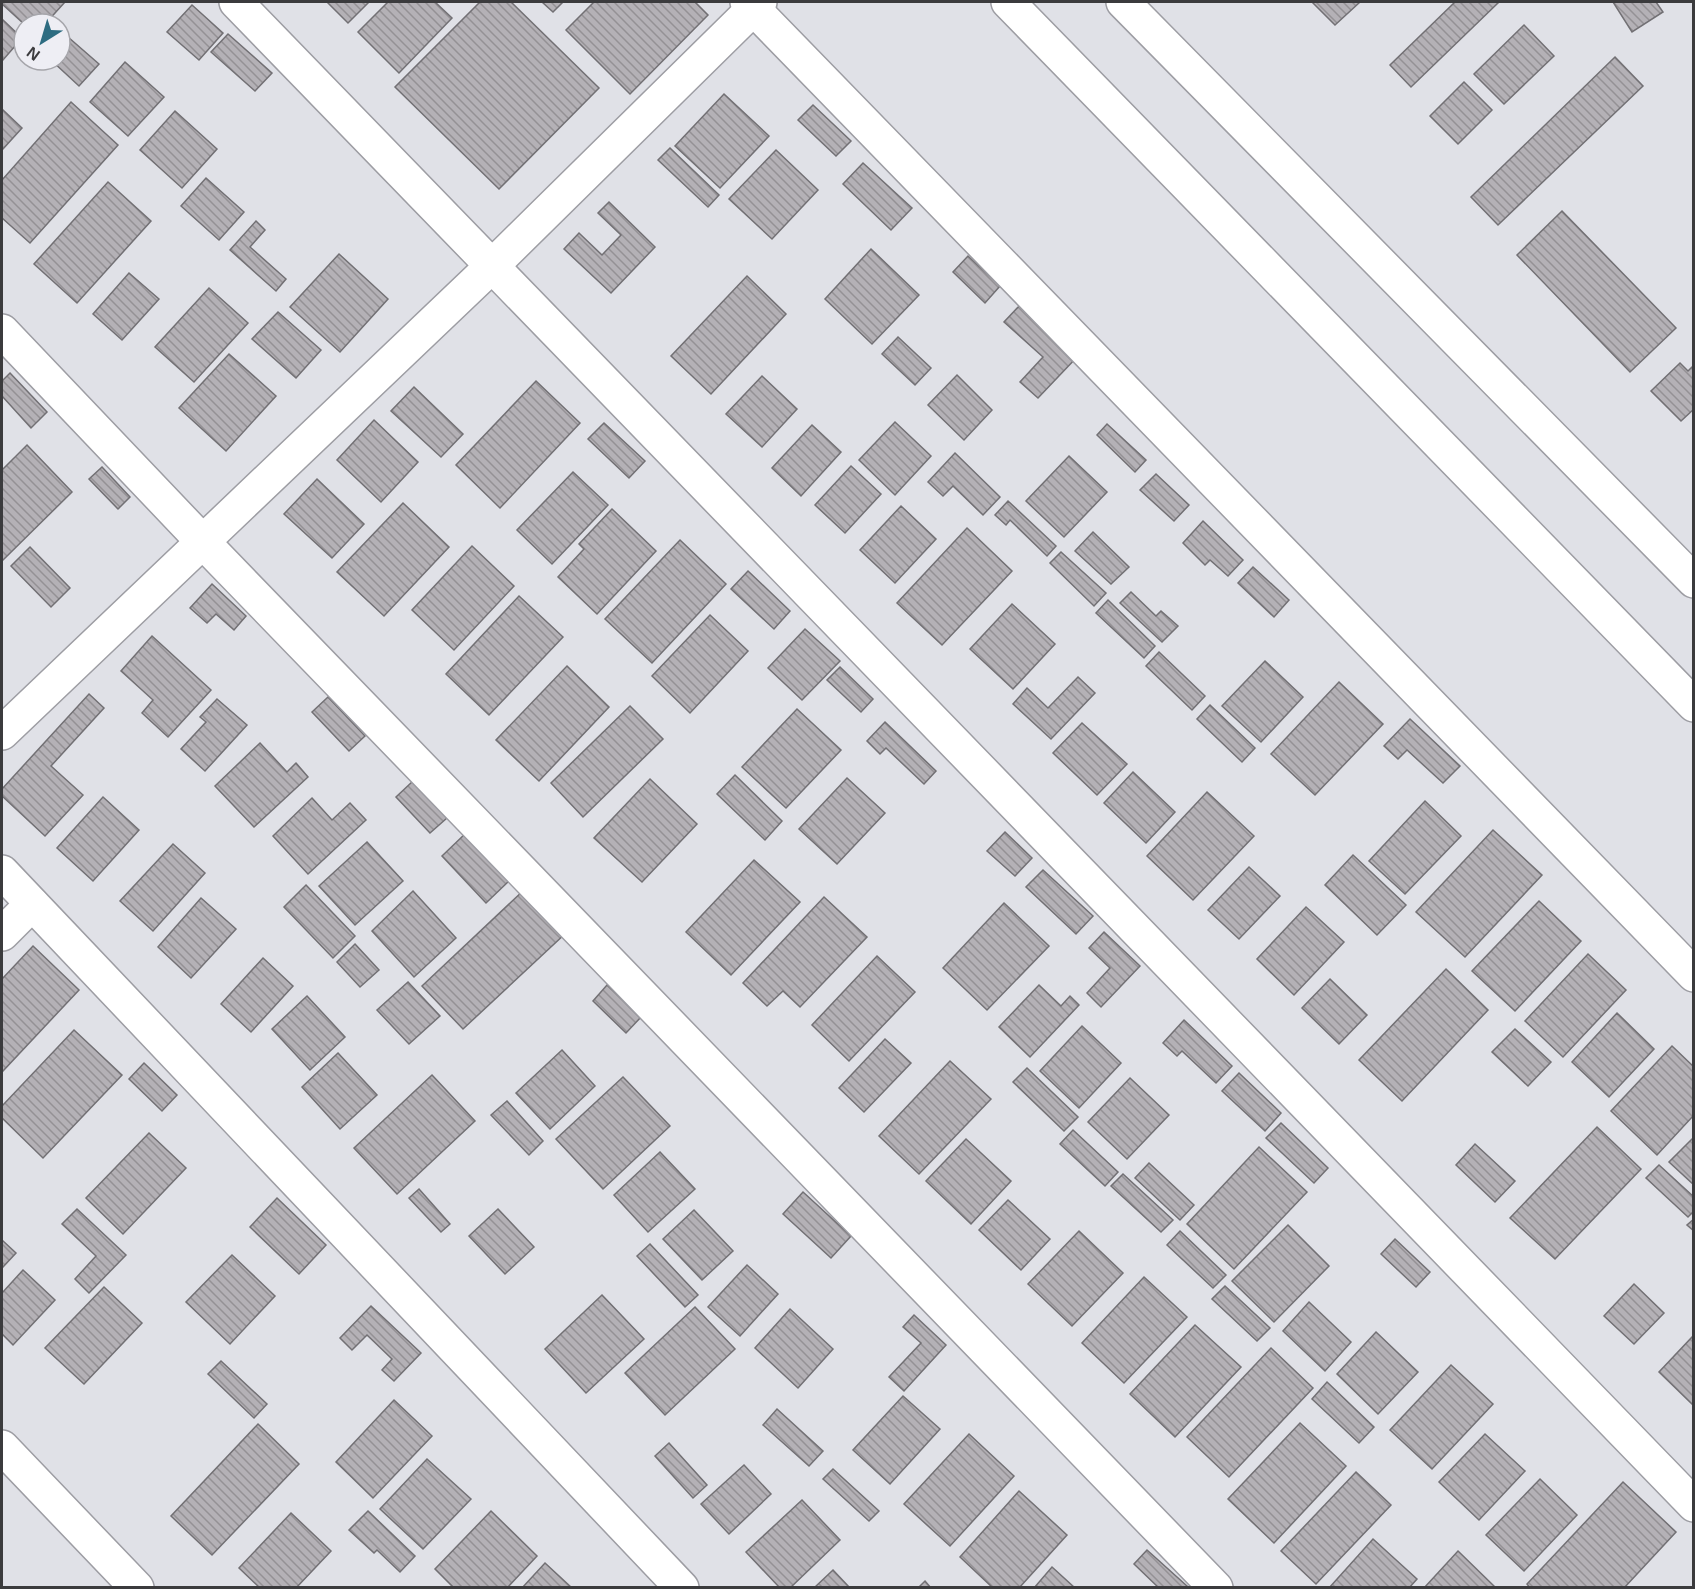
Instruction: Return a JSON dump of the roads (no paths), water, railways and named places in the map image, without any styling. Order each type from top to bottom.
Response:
[{"type":"street","points":[[236,2],[1694,1505]]},
{"type":"street","points":[[1008,2],[1694,705]]},
{"type":"street","points":[[1123,2],[1694,580]]},
{"type":"street","points":[[2,733],[493,265],[753,4],[1694,975]]},
{"type":"street","points":[[2,331],[203,542],[1216,1587]]},
{"type":"street","points":[[2,872],[682,1587]]},
{"type":"street","points":[[2,934],[32,904]]},
{"type":"street","points":[[2,1447],[137,1587]]}]
